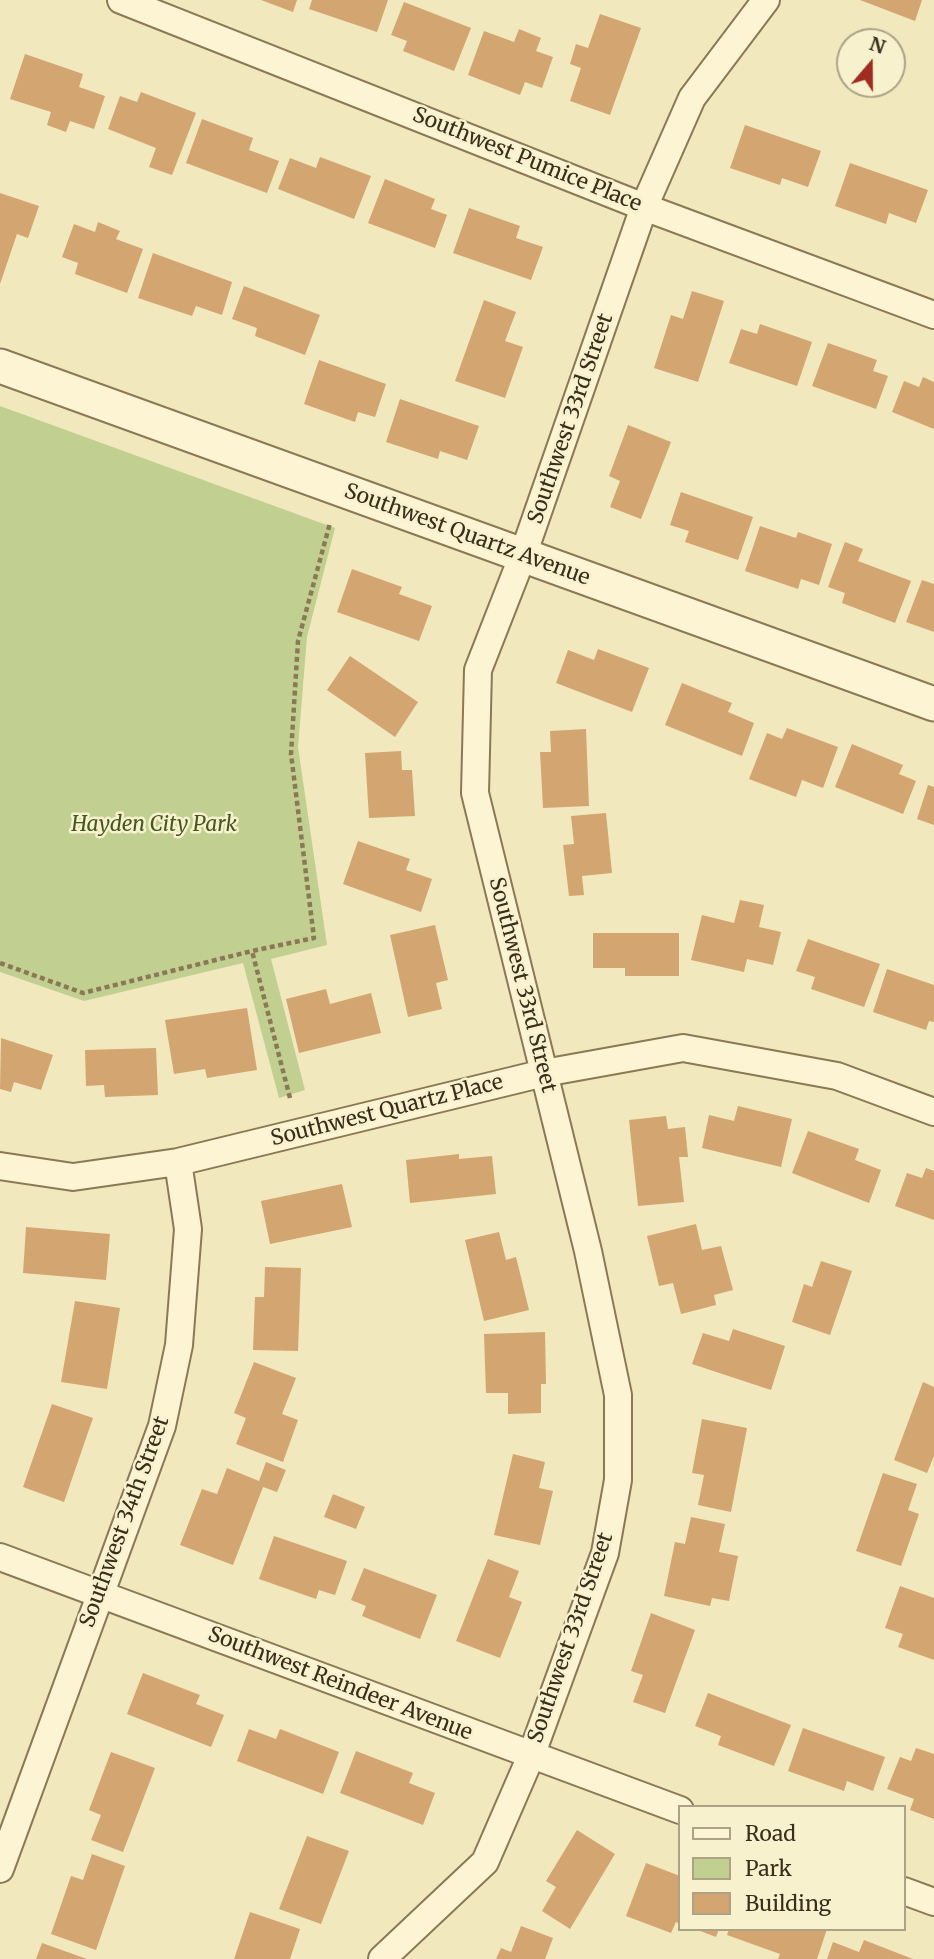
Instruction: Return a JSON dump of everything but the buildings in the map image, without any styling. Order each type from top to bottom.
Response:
[{"type":"street","name":"Southwest Pumice Place","points":[[121,0],[645,207],[934,315]]},
{"type":"street","name":"Southwest 33rd Street","points":[[382,1959],[485,1862],[531,1756],[605,1553],[618,1480],[618,1395],[588,1251],[475,793],[478,670],[523,555],[645,207],[692,98],[766,0]]},
{"type":"street","name":"Southwest Quartz Avenue","points":[[0,366],[934,704]]},
{"type":"street","name":"Southwest Quartz Place","points":[[0,1166],[73,1177],[178,1162],[544,1073],[683,1048],[837,1076],[934,1112]]},
{"type":"street","name":"Southwest 34th Street","points":[[0,1869],[162,1426],[179,1345],[188,1229],[178,1162]]},
{"type":"street","name":"Southwest Reindeer Avenue","points":[[0,1557],[678,1809]]},
{"type":"street","points":[[906,1892],[934,1902]]},
{"type":"path","points":[[0,964],[83,993],[314,938],[291,754],[298,641],[330,523]]},
{"type":"path","points":[[252,951],[290,1098]]},
{"type":"green space","name":"Hayden City Park","points":[[0,406],[335,528],[307,637],[298,747],[327,945],[271,959],[305,1090],[279,1098],[243,963],[84,1001],[0,972]]}]
